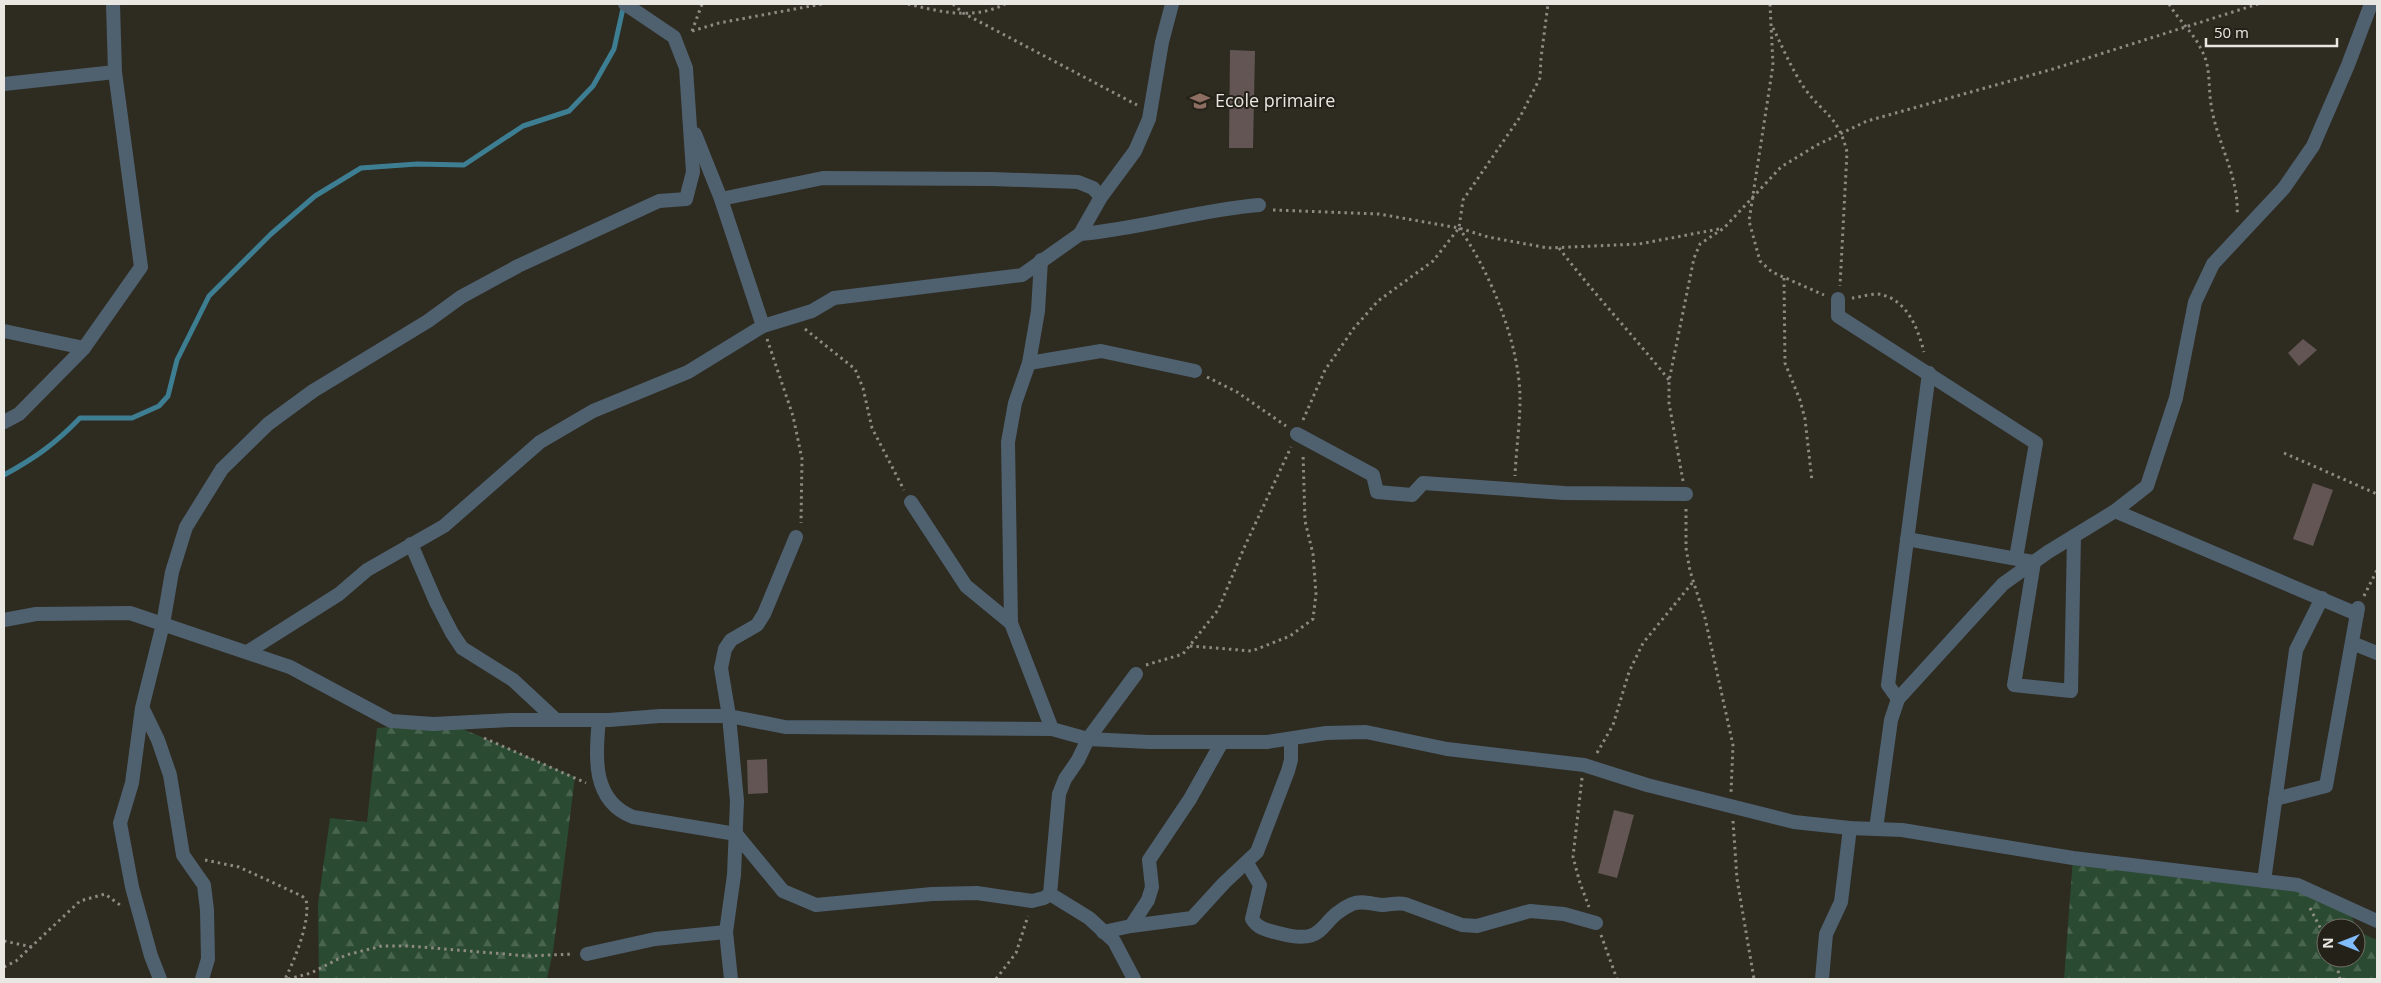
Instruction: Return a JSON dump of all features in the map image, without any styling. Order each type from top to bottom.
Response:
[{"type":"street","points":[[4,422],[19,414],[84,348],[141,267],[115,72],[113,4]]},
{"type":"street","points":[[160,979],[151,956],[141,920],[120,823],[132,783],[142,708],[163,624],[172,572],[186,527],[222,469],[268,424],[313,391],[428,320],[461,297],[518,266],[659,201],[686,199],[693,172],[692,128],[686,68],[674,37],[626,4]]},
{"type":"street","points":[[249,651],[339,594],[367,570],[444,526],[540,442],[593,411],[688,372],[763,326],[812,311],[834,298],[1022,275],[1080,234],[1101,197],[1134,150],[1149,119],[1172,4]]},
{"type":"street","points":[[1876,830],[1891,720],[1898,699],[2003,584],[2034,562],[2115,511],[2146,486],[2176,398],[2195,302],[2213,264],[2284,188],[2313,146],[2348,65],[2371,4]]},
{"type":"street","points":[[4,84],[115,72]]},
{"type":"street","points":[[692,128],[721,200],[763,326]]},
{"type":"street","points":[[721,200],[823,178],[992,178],[1078,182],[1093,188],[1101,197]]},
{"type":"street","points":[[1080,234],[1140,227],[1187,215],[1259,206]]},
{"type":"street","points":[[1041,260],[1038,311],[1029,363],[1015,403],[1008,442],[1011,623],[1052,729]]},
{"type":"street","points":[[1838,299],[1838,316],[2036,443],[2016,558]]},
{"type":"street","points":[[4,331],[84,348]]},
{"type":"street","points":[[1029,363],[1101,352],[1195,371]]},
{"type":"street","points":[[1898,699],[1888,686],[1929,373]]},
{"type":"street","points":[[1297,434],[1373,474],[1377,492],[1412,495],[1423,482],[1564,492],[1686,494]]},
{"type":"street","points":[[911,502],[966,586],[1011,623]]},
{"type":"street","points":[[2115,511],[2322,598],[2358,611],[2326,786],[2275,799]]},
{"type":"street","points":[[2034,562],[2014,686],[2071,691],[2074,536]]},
{"type":"street","points":[[731,979],[727,958],[726,932],[734,875],[737,801],[729,716],[721,668],[725,648],[731,640],[757,625],[771,598],[796,537]]},
{"type":"street","points":[[1907,539],[2034,562]]},
{"type":"street","points":[[411,544],[436,602],[462,648],[513,680],[555,719]]},
{"type":"street","points":[[2264,881],[2296,650],[2322,598]]},
{"type":"street","points":[[4,620],[36,614],[130,613],[249,651],[290,667],[391,721],[433,724],[555,719],[599,720],[660,716],[729,716],[785,727],[1052,729],[1088,739],[1148,742],[1267,742],[1326,733],[1366,732],[1447,749],[1584,765],[1647,785],[1794,822],[1876,830],[1902,830],[2074,858],[2298,885],[2377,921]]},
{"type":"street","points":[[2352,643],[2377,653]]},
{"type":"street","points":[[1050,894],[1059,794],[1065,779],[1078,760],[1088,739],[1136,674]]},
{"type":"street","points":[[142,708],[158,740],[170,775],[182,855],[204,885],[207,910],[208,959],[202,979]]},
{"type":"street","points":[[599,720],[597,758],[604,794],[618,810],[633,817],[736,834],[783,891],[816,905],[932,894],[976,893],[1032,901],[1044,898],[1050,894]]},
{"type":"street","points":[[1102,932],[1192,918],[1224,883],[1247,863],[1257,852],[1284,784],[1291,760],[1291,739]]},
{"type":"street","points":[[1131,926],[1148,900],[1152,887],[1149,860],[1190,799],[1222,742]]},
{"type":"street","points":[[1822,979],[1826,934],[1841,902],[1850,828]]},
{"type":"street","points":[[1247,863],[1260,885],[1252,919],[1256,926],[1298,938],[1313,935],[1343,908],[1362,901],[1384,905],[1398,902],[1462,925],[1477,926],[1530,911],[1564,914],[1596,923]]},
{"type":"street","points":[[1050,894],[1089,918],[1102,932],[1114,940],[1134,979]]},
{"type":"street","points":[[587,954],[655,939],[726,932]]},
{"type":"path","points":[[690,40],[702,4]]},
{"type":"path","points":[[692,32],[719,23],[822,4]]},
{"type":"path","points":[[908,4],[946,13],[985,11],[1005,4]]},
{"type":"path","points":[[952,4],[963,13],[1142,108],[1149,119]]},
{"type":"path","points":[[1136,674],[1142,666],[1184,654],[1218,610],[1248,539],[1325,370],[1354,328],[1378,301],[1433,261],[1459,228],[1463,200],[1520,117],[1540,78],[1540,58],[1548,4]]},
{"type":"path","points":[[1770,4],[1773,65],[1749,222],[1760,261],[1772,272],[1784,278],[1838,299],[1882,294],[1905,307],[1920,336],[1929,373]]},
{"type":"path","points":[[2169,4],[2187,26],[2203,52],[2208,69],[2211,104],[2217,134],[2236,194],[2237,214],[2232,244]]},
{"type":"path","points":[[1754,979],[1737,879],[1731,805],[1733,745],[1705,618],[1690,571],[1686,548],[1686,494],[1670,403],[1670,381],[1694,258],[1700,244],[1706,238],[1724,228],[1781,167],[1817,144],[1867,121],[2053,69],[2258,4]]},
{"type":"path","points":[[1771,25],[1803,85],[1828,112],[1842,133],[1847,152],[1843,250],[1838,299]]},
{"type":"path","points":[[1259,206],[1279,211],[1379,214],[1459,228],[1488,237],[1548,248],[1639,244],[1724,228]]},
{"type":"path","points":[[1459,228],[1474,249],[1494,292],[1516,356],[1520,398],[1514,489]]},
{"type":"path","points":[[1559,248],[1586,284],[1624,325],[1670,381]]},
{"type":"path","points":[[1784,278],[1785,363],[1805,419],[1812,481]]},
{"type":"path","points":[[790,318],[838,353],[855,369],[863,388],[872,428],[894,474],[911,502]]},
{"type":"path","points":[[763,326],[793,416],[802,459],[801,528],[796,537]]},
{"type":"path","points":[[1189,646],[1252,650],[1290,636],[1313,619],[1316,594],[1313,554],[1304,521],[1303,453],[1297,434],[1237,392],[1195,371]]},
{"type":"path","points":[[2284,453],[2377,494]]},
{"type":"path","points":[[2358,611],[2377,570]]},
{"type":"path","points":[[475,734],[575,777],[604,794]]},
{"type":"path","points":[[182,855],[239,867],[302,896],[306,900],[304,924],[296,956],[287,979]]},
{"type":"path","points":[[2298,885],[2316,919]]},
{"type":"path","points":[[4,967],[16,960],[80,901],[105,894],[141,920]]},
{"type":"path","points":[[996,979],[1016,953],[1032,901]]},
{"type":"path","points":[[4,941],[32,946]]},
{"type":"path","points":[[287,979],[311,973],[346,954],[382,946],[409,946],[528,956],[587,954]]},
{"type":"green space","points":[[449,723],[575,777],[553,952],[547,979],[319,979],[318,904],[330,818],[367,822],[377,728]]},
{"type":"green space","points":[[2073,858],[2298,885],[2348,906],[2352,918],[2316,918],[2316,968],[2366,968],[2366,935],[2377,940],[2377,979],[2064,979]]},
{"type":"building","points":[[1230,50],[1255,51],[1253,148],[1229,148]]},
{"type":"building","points":[[2303,339],[2317,350],[2299,366],[2288,353]]},
{"type":"building","points":[[2313,483],[2333,490],[2313,546],[2293,539]]},
{"type":"building","points":[[767,759],[768,793],[748,794],[747,760]]},
{"type":"building","points":[[1614,810],[1634,815],[1617,878],[1598,873]]},
{"type":"waterway","points":[[4,475],[44,450],[80,418],[132,418],[159,406],[168,396],[177,360],[209,296],[271,234],[315,196],[361,168],[417,164],[464,165],[523,126],[569,111],[593,86],[614,49],[624,4]]},
{"type":"place","name":"Ecole primaire","points":[[1200,101]]}]
